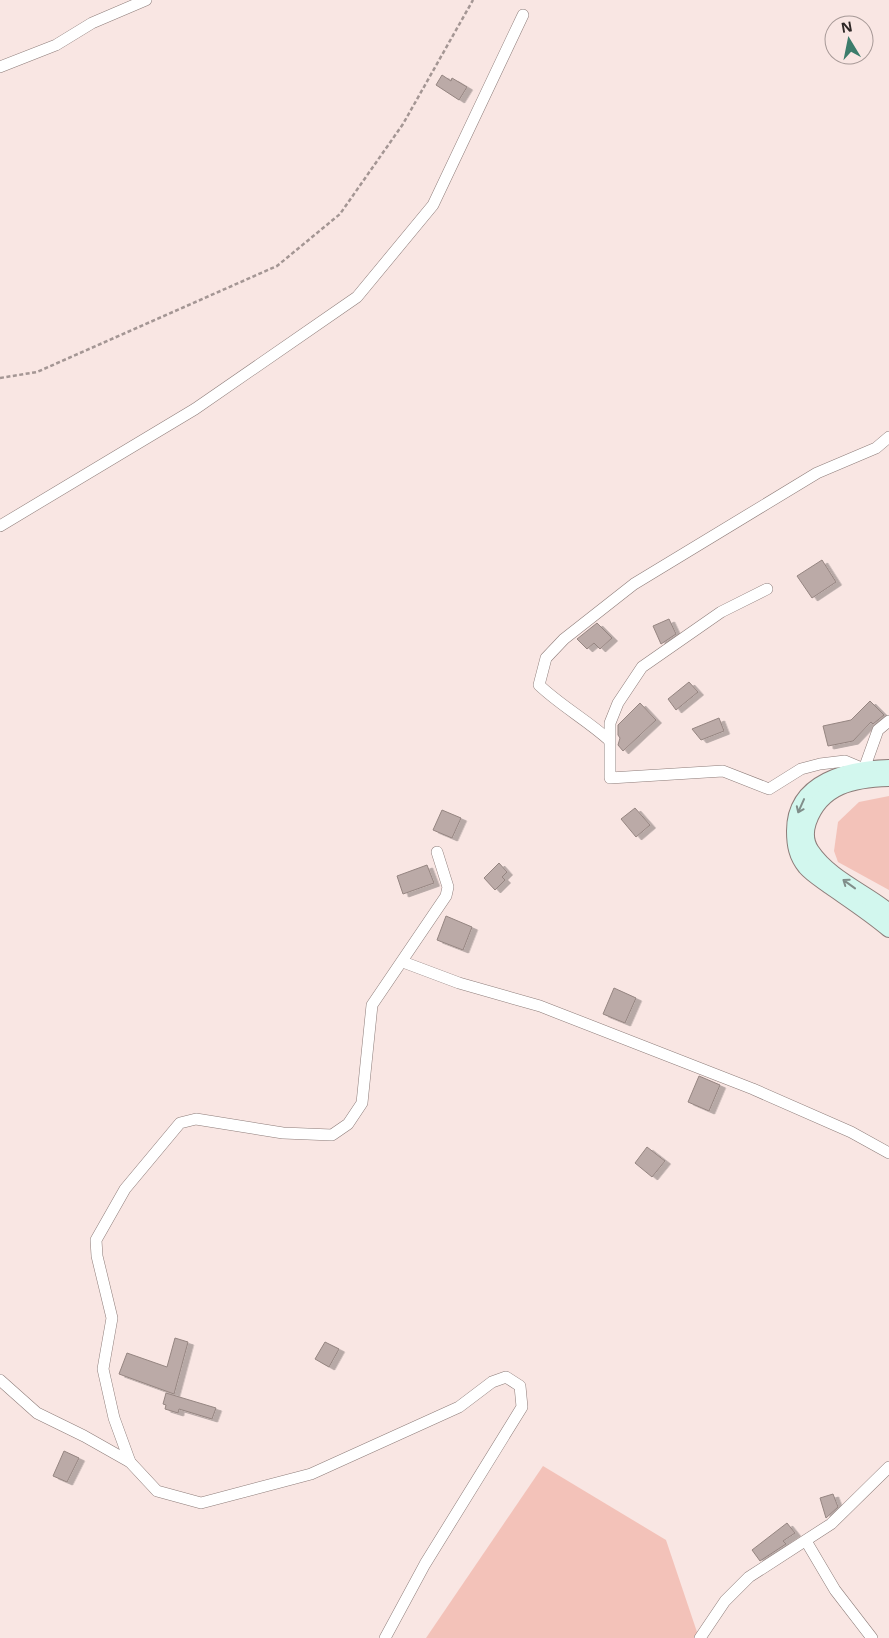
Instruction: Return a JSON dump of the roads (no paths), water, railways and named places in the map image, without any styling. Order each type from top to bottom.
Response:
[{"type":"main road","points":[[889,768],[864,769],[831,779],[812,790],[803,800],[795,825],[795,841],[799,858],[807,869],[889,929]]},
{"type":"main road","points":[[889,778],[860,781],[829,790],[819,800],[812,812],[807,828],[806,841],[811,851],[825,866],[889,912]]},
{"type":"street","points":[[0,67],[56,45],[92,23],[146,0]]},
{"type":"street","points":[[0,526],[195,410],[357,296],[433,205],[523,16]]},
{"type":"street","points":[[610,740],[588,721],[556,701],[539,685],[546,658],[564,639],[634,584],[817,473],[876,448],[889,437]]},
{"type":"street","points":[[767,589],[721,612],[642,667],[618,702],[610,723],[610,778],[723,771],[769,789],[801,769],[820,764],[844,761],[864,769],[878,730],[889,721]]},
{"type":"street","points":[[130,1462],[114,1418],[102,1369],[112,1318],[96,1256],[96,1240],[125,1189],[180,1123],[196,1119],[283,1133],[332,1135],[348,1124],[362,1103],[372,1006],[446,896],[448,887],[437,852]]},
{"type":"street","points":[[403,962],[459,983],[540,1006],[753,1089],[851,1132],[889,1153]]},
{"type":"street","points":[[0,1380],[37,1413],[84,1436],[130,1462],[157,1491],[201,1503],[311,1474],[459,1407],[492,1382],[506,1377],[520,1386],[522,1407],[425,1564],[385,1638]]},
{"type":"street","points":[[700,1638],[725,1601],[749,1577],[831,1524],[889,1467]]},
{"type":"street","points":[[806,1541],[835,1590],[872,1638]]}]
